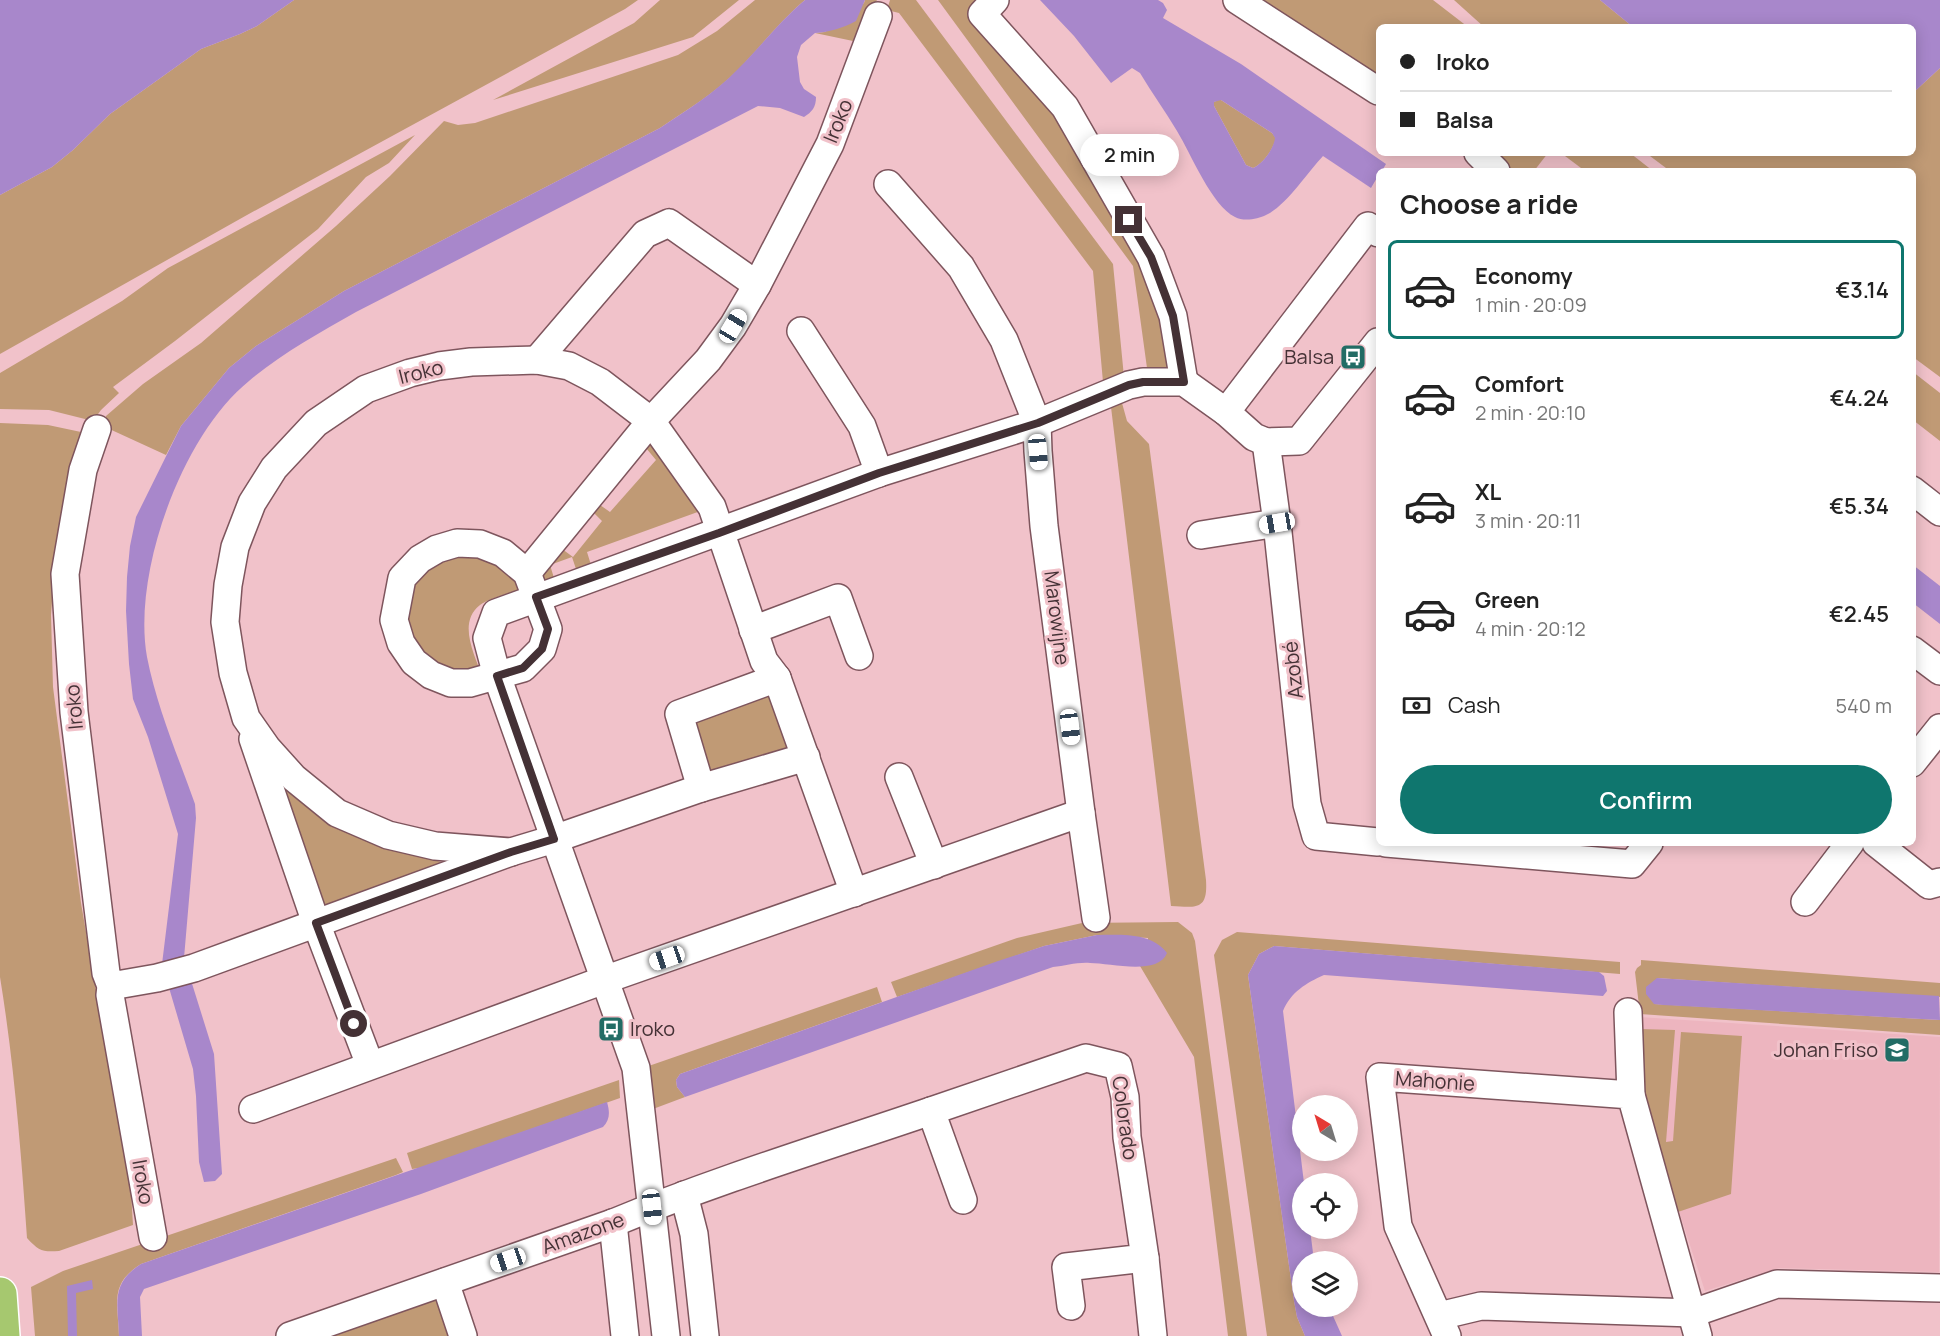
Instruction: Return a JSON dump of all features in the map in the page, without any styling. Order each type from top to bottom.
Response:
[{"type":"highway","points":[[0,1294],[3,1336]]},
{"type":"street","points":[[995,0],[982,14],[1065,107],[1151,257],[1173,316],[1184,382]]},
{"type":"street","points":[[1237,0],[1376,90]]},
{"type":"street","name":"Iroko","points":[[531,585],[651,421],[708,360],[733,326],[757,285],[830,144],[878,16]]},
{"type":"street","points":[[1481,156],[1493,168]]},
{"type":"street","points":[[888,184],[961,267],[1004,340],[1038,423]]},
{"type":"street","points":[[537,360],[645,234],[669,223],[757,285]]},
{"type":"street","points":[[1226,412],[1368,225],[1376,231]]},
{"type":"street","points":[[801,331],[862,426],[879,473]]},
{"type":"street","points":[[666,1336],[636,1068],[497,676],[487,638],[496,614],[531,585],[719,533],[879,473],[1038,423],[1129,385],[1143,382],[1184,382],[1226,412],[1254,437],[1266,442],[1299,441],[1376,345]]},
{"type":"street","name":"Iroko","points":[[370,1065],[316,923],[246,717],[234,674],[225,622],[228,585],[235,547],[252,503],[274,468],[316,423],[366,389],[410,372],[439,366],[537,360],[569,366],[600,382],[651,421],[712,507],[719,533]]},
{"type":"street","name":"Marowijne","points":[[1038,423],[1044,526],[1096,918]]},
{"type":"street","name":"Iroko","points":[[97,429],[84,470],[65,574],[74,712],[106,973],[111,986],[110,996],[153,1237]]},
{"type":"street","name":"Azobé","points":[[1266,442],[1308,804],[1316,836],[1376,842]]},
{"type":"street","points":[[1916,493],[1940,512]]},
{"type":"street","points":[[1201,535],[1277,523]]},
{"type":"street","points":[[719,533],[764,661],[777,678],[854,893]]},
{"type":"street","points":[[457,543],[480,544],[503,553],[531,585],[548,629],[542,649],[523,668],[470,683],[451,683],[431,675],[414,662],[400,643],[394,620],[402,578],[420,559],[436,549],[457,543]]},
{"type":"street","points":[[753,630],[838,598],[859,656]]},
{"type":"street","points":[[1916,653],[1940,671]]},
{"type":"street","points":[[701,788],[679,714],[777,678]]},
{"type":"street","name":"Iroko","points":[[246,717],[267,748],[294,778],[336,813],[388,835],[416,842],[435,846],[511,852]]},
{"type":"street","points":[[1916,759],[1940,728]]},
{"type":"street","points":[[554,839],[701,788],[806,757]]},
{"type":"street","points":[[899,777],[934,866]]},
{"type":"street","points":[[253,1109],[604,980],[1081,813]]},
{"type":"street","name":"Iroko","points":[[111,986],[157,978],[194,968],[511,852],[554,839]]},
{"type":"street","points":[[1449,846],[1632,864],[1647,846]]},
{"type":"street","points":[[1805,902],[1848,846]]},
{"type":"street","points":[[1880,846],[1929,885],[1940,882]]},
{"type":"street","points":[[1628,1012],[1632,1095],[1696,1325]]},
{"type":"street","name":"Colorado","points":[[652,1207],[1086,1058],[1118,1066],[1125,1097],[1130,1157],[1145,1258],[1153,1336]]},
{"type":"street","name":"Mahonie","points":[[1632,1095],[1380,1077],[1398,1226],[1443,1326],[1480,1306],[1696,1325],[1777,1284],[1940,1288]]},
{"type":"street","points":[[931,1111],[963,1200]]},
{"type":"street","points":[[684,1195],[694,1234],[705,1336]]},
{"type":"street","name":"Amazone","points":[[290,1336],[613,1223],[652,1207]]},
{"type":"street","points":[[613,1223],[625,1336]]},
{"type":"street","points":[[1071,1306],[1066,1267],[1145,1258]]},
{"type":"street","points":[[445,1281],[463,1336]]},
{"type":"shaded area","points":[[0,0],[294,0],[257,26],[201,49],[110,114],[52,167],[0,195]]},
{"type":"shaded area","points":[[294,0],[638,0],[0,354],[0,195],[52,167],[110,114],[201,49],[257,26]]},
{"type":"shaded area","points":[[660,0],[739,0],[693,37],[493,100],[634,23]]},
{"type":"shaded area","points":[[755,0],[805,0],[720,86],[660,128],[344,291],[256,346],[229,368],[181,426],[166,455],[105,427],[106,416],[143,384],[201,343],[336,226],[444,121],[458,125],[475,123],[678,55],[717,31]]},
{"type":"shaded area","points":[[805,0],[865,0],[856,21],[826,32],[815,33],[801,45],[797,57],[800,82],[804,89],[816,97],[814,106],[807,115],[804,117],[780,108],[758,106],[356,312],[287,353],[249,381],[225,405],[203,435],[183,470],[167,508],[155,547],[147,586],[144,623],[147,657],[156,695],[195,804],[196,818],[184,958],[214,1054],[222,1174],[215,1181],[204,1182],[199,1162],[193,1069],[162,964],[178,834],[148,737],[133,699],[126,611],[130,546],[136,517],[181,426],[229,368],[256,346],[344,291],[660,128],[690,108],[729,78]]},
{"type":"shaded area","points":[[865,0],[877,0],[853,41],[815,33],[825,32]]},
{"type":"shaded area","points":[[890,0],[916,0],[1113,264],[1124,377],[1103,382],[1093,271],[899,13],[887,10]]},
{"type":"shaded area","points":[[938,0],[988,0],[1038,89],[1143,259],[1174,368],[1147,368],[1133,266]]},
{"type":"shaded area","points":[[1040,0],[1158,0],[1167,10],[1163,18],[1241,64],[1386,164],[1384,168],[1376,168],[1376,179],[1371,188],[1323,156],[1289,197],[1274,211],[1255,219],[1239,219],[1226,211],[1210,191],[1177,131],[1140,73],[1132,68],[1111,83],[1074,36]],"holes":[[[1221,100],[1272,133],[1275,138],[1270,151],[1257,166],[1253,168],[1246,165],[1214,106],[1214,102]]]},
{"type":"shaded area","points":[[1261,0],[1433,0],[1464,24],[1376,24],[1376,76]]},
{"type":"shaded area","points":[[1454,0],[1600,0],[1629,24],[1481,24]]},
{"type":"shaded area","points":[[1600,0],[1940,0],[1940,68],[1916,90],[1916,24],[1629,24]]},
{"type":"shaded area","points":[[1940,68],[1940,377],[1916,359],[1916,168],[1666,168],[1650,156],[1916,156],[1916,90]]},
{"type":"shaded area","points":[[1218,100],[1272,133],[1276,138],[1267,155],[1257,166],[1253,168],[1246,165],[1214,106],[1214,102]]},
{"type":"shaded area","points":[[415,135],[389,163],[366,177],[318,229],[113,387],[119,393],[93,421],[49,410],[0,409],[0,373],[122,301],[168,268]]},
{"type":"shaded area","points":[[1488,156],[1546,156],[1536,168],[1504,168]]},
{"type":"shaded area","points":[[1565,156],[1634,156],[1649,168],[1581,168]]},
{"type":"shaded area","points":[[1916,374],[1940,393],[1940,441],[1916,422]]},
{"type":"shaded area","points":[[1122,403],[1127,421],[1149,444],[1206,880],[1205,897],[1199,905],[1194,906],[1171,906],[1111,407]]},
{"type":"shaded area","points":[[0,423],[48,425],[81,432],[57,535],[51,615],[53,687],[81,903],[131,1192],[133,1225],[59,1251],[41,1250],[27,1238],[16,1107],[0,977]]},
{"type":"shaded area","points":[[651,442],[706,509],[587,552],[591,565],[576,569],[572,557],[550,565],[554,578],[546,581],[540,576],[558,546],[573,557],[602,521],[593,512],[600,505],[610,512],[656,460],[646,448]]},
{"type":"shaded area","points":[[466,553],[498,560],[524,588],[483,603],[473,612],[469,630],[470,639],[482,676],[450,676],[408,639],[404,627],[404,614],[410,591],[433,563],[443,557]]},
{"type":"shaded area","points":[[1916,567],[1940,586],[1940,624],[1916,605]]},
{"type":"shaded area","points":[[770,691],[792,749],[708,780],[688,721]]},
{"type":"shaded area","points":[[276,779],[341,828],[385,849],[451,864],[334,911],[322,905]]},
{"type":"shaded area","points":[[1178,922],[1192,933],[1195,941],[1247,1336],[1228,1336],[1194,1057],[1140,966],[1144,966],[1148,938],[1097,935],[1044,946],[897,997],[891,982],[1017,938],[1082,923]]},
{"type":"shaded area","points":[[1237,932],[1620,962],[1620,974],[1274,946],[1259,954],[1248,975],[1292,1287],[1292,1317],[1297,1317],[1305,1336],[1267,1336],[1214,955],[1222,940]]},
{"type":"shaded area","points":[[1097,935],[1144,938],[1153,941],[1167,953],[1162,960],[1144,966],[1085,963],[1053,967],[685,1097],[677,1087],[676,1080],[680,1074],[998,961],[1044,946]]},
{"type":"shaded area","points":[[1274,946],[1599,972],[1604,976],[1607,991],[1603,996],[1324,975],[1295,993],[1283,1011],[1293,1095],[1292,1161],[1301,1161],[1303,1173],[1292,1173],[1292,1239],[1311,1239],[1313,1251],[1292,1251],[1292,1287],[1248,975],[1259,954]]},
{"type":"shaded area","points":[[1641,960],[1940,983],[1940,997],[1657,978],[1654,1004],[1940,1020],[1940,1035],[1640,1014],[1635,972],[1641,965]]},
{"type":"shaded area","points":[[1657,978],[1939,996],[1940,1020],[1654,1004],[1646,994],[1646,987]]},
{"type":"shaded area","points":[[877,987],[882,1002],[680,1074],[676,1080],[677,1087],[685,1097],[645,1112],[640,1069]]},
{"type":"shaded area","points":[[1639,1017],[1940,1037],[1939,1272],[1779,1268],[1705,1291],[1644,1104]]},
{"type":"shaded area","points":[[1640,1029],[1675,1030],[1666,1142],[1673,1141],[1681,1032],[1742,1036],[1731,1194],[1675,1213],[1643,1104]]},
{"type":"shaded area","points":[[619,1080],[620,1098],[412,1169],[407,1153]]},
{"type":"shaded area","points":[[607,1102],[609,1116],[603,1127],[421,1194],[144,1289],[140,1297],[142,1336],[119,1336],[117,1304],[120,1287],[131,1271],[141,1264]]},
{"type":"shaded area","points":[[396,1158],[403,1172],[396,1175],[141,1264],[131,1271],[120,1287],[117,1304],[119,1336],[35,1336],[31,1287],[63,1271]]},
{"type":"shaded area","points":[[92,1280],[93,1289],[76,1293],[77,1336],[68,1336],[67,1286]]},
{"type":"shaded area","points":[[440,1292],[452,1336],[319,1336]]},
{"type":"shaded area","points":[[1297,1317],[1333,1317],[1342,1336],[1305,1336]]},
{"type":"place","name":"Balsa","points":[[1353,357]]},
{"type":"place","name":"Iroko","points":[[611,1029]]},
{"type":"place","name":"Johan Friso","points":[[1897,1050]]},
{"type":"route","points":[[354,1024],[316,923],[511,852],[554,839],[497,676],[523,668],[542,649],[548,629],[536,597],[719,533],[879,473],[1038,423],[1129,385],[1143,382],[1184,382],[1173,316],[1151,257],[1129,220]]}]
